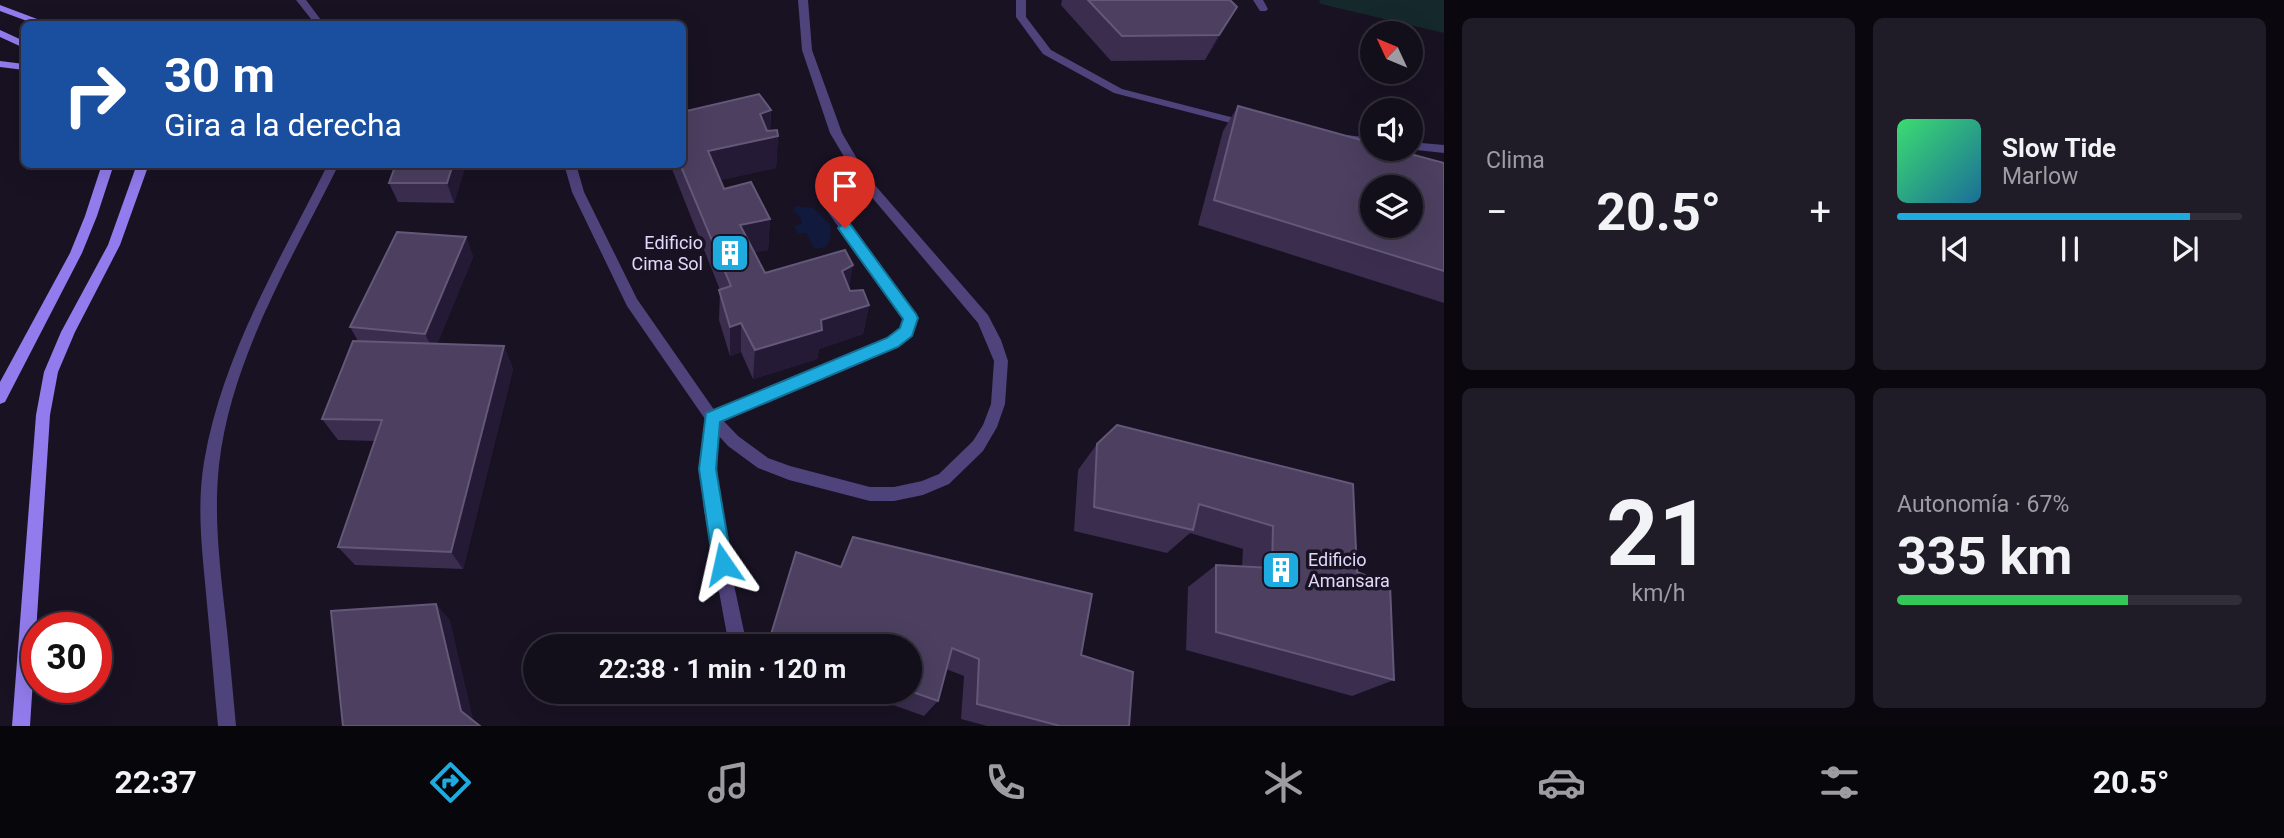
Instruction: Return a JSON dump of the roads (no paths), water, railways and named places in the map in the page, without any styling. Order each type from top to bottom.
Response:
[{"type":"main road","points":[[1,8],[34,21]]},
{"type":"main road","points":[[0,33],[21,44]]},
{"type":"main road","points":[[0,64],[21,67]]},
{"type":"main road","points":[[0,398],[19,356],[70,265],[98,198],[107,168]]},
{"type":"main road","points":[[21,726],[43,415],[51,373],[68,332],[114,245],[142,168]]},
{"type":"street","points":[[300,0],[318,21]]},
{"type":"street","points":[[571,168],[578,192],[632,302],[712,418],[733,441],[764,463],[789,473],[870,494],[894,494],[923,488],[944,479],[978,446],[998,404],[1001,361],[995,340],[983,319],[863,179],[836,132],[807,50],[803,0]]},
{"type":"street","points":[[1021,0],[1021,17],[1047,52],[1118,91],[1255,126]]},
{"type":"street","points":[[1329,137],[1360,141]]},
{"type":"street","points":[[1423,147],[1444,149]]},
{"type":"street","points":[[227,726],[209,551],[208,508],[212,463],[228,396],[252,328],[332,168]]},
{"type":"street","points":[[712,418],[893,342],[906,331],[911,318],[829,205]]},
{"type":"street","points":[[712,418],[708,469],[712,510],[736,634]]},
{"type":"water","points":[[796,206],[813,208],[830,224],[831,237],[826,247],[815,249],[806,233],[798,234],[794,226],[802,224],[800,217],[793,210]]},
{"type":"place","name":"Edificio Cima Sol","points":[[730,253]]},
{"type":"place","name":"Edificio Amansara","points":[[1281,570]]}]
